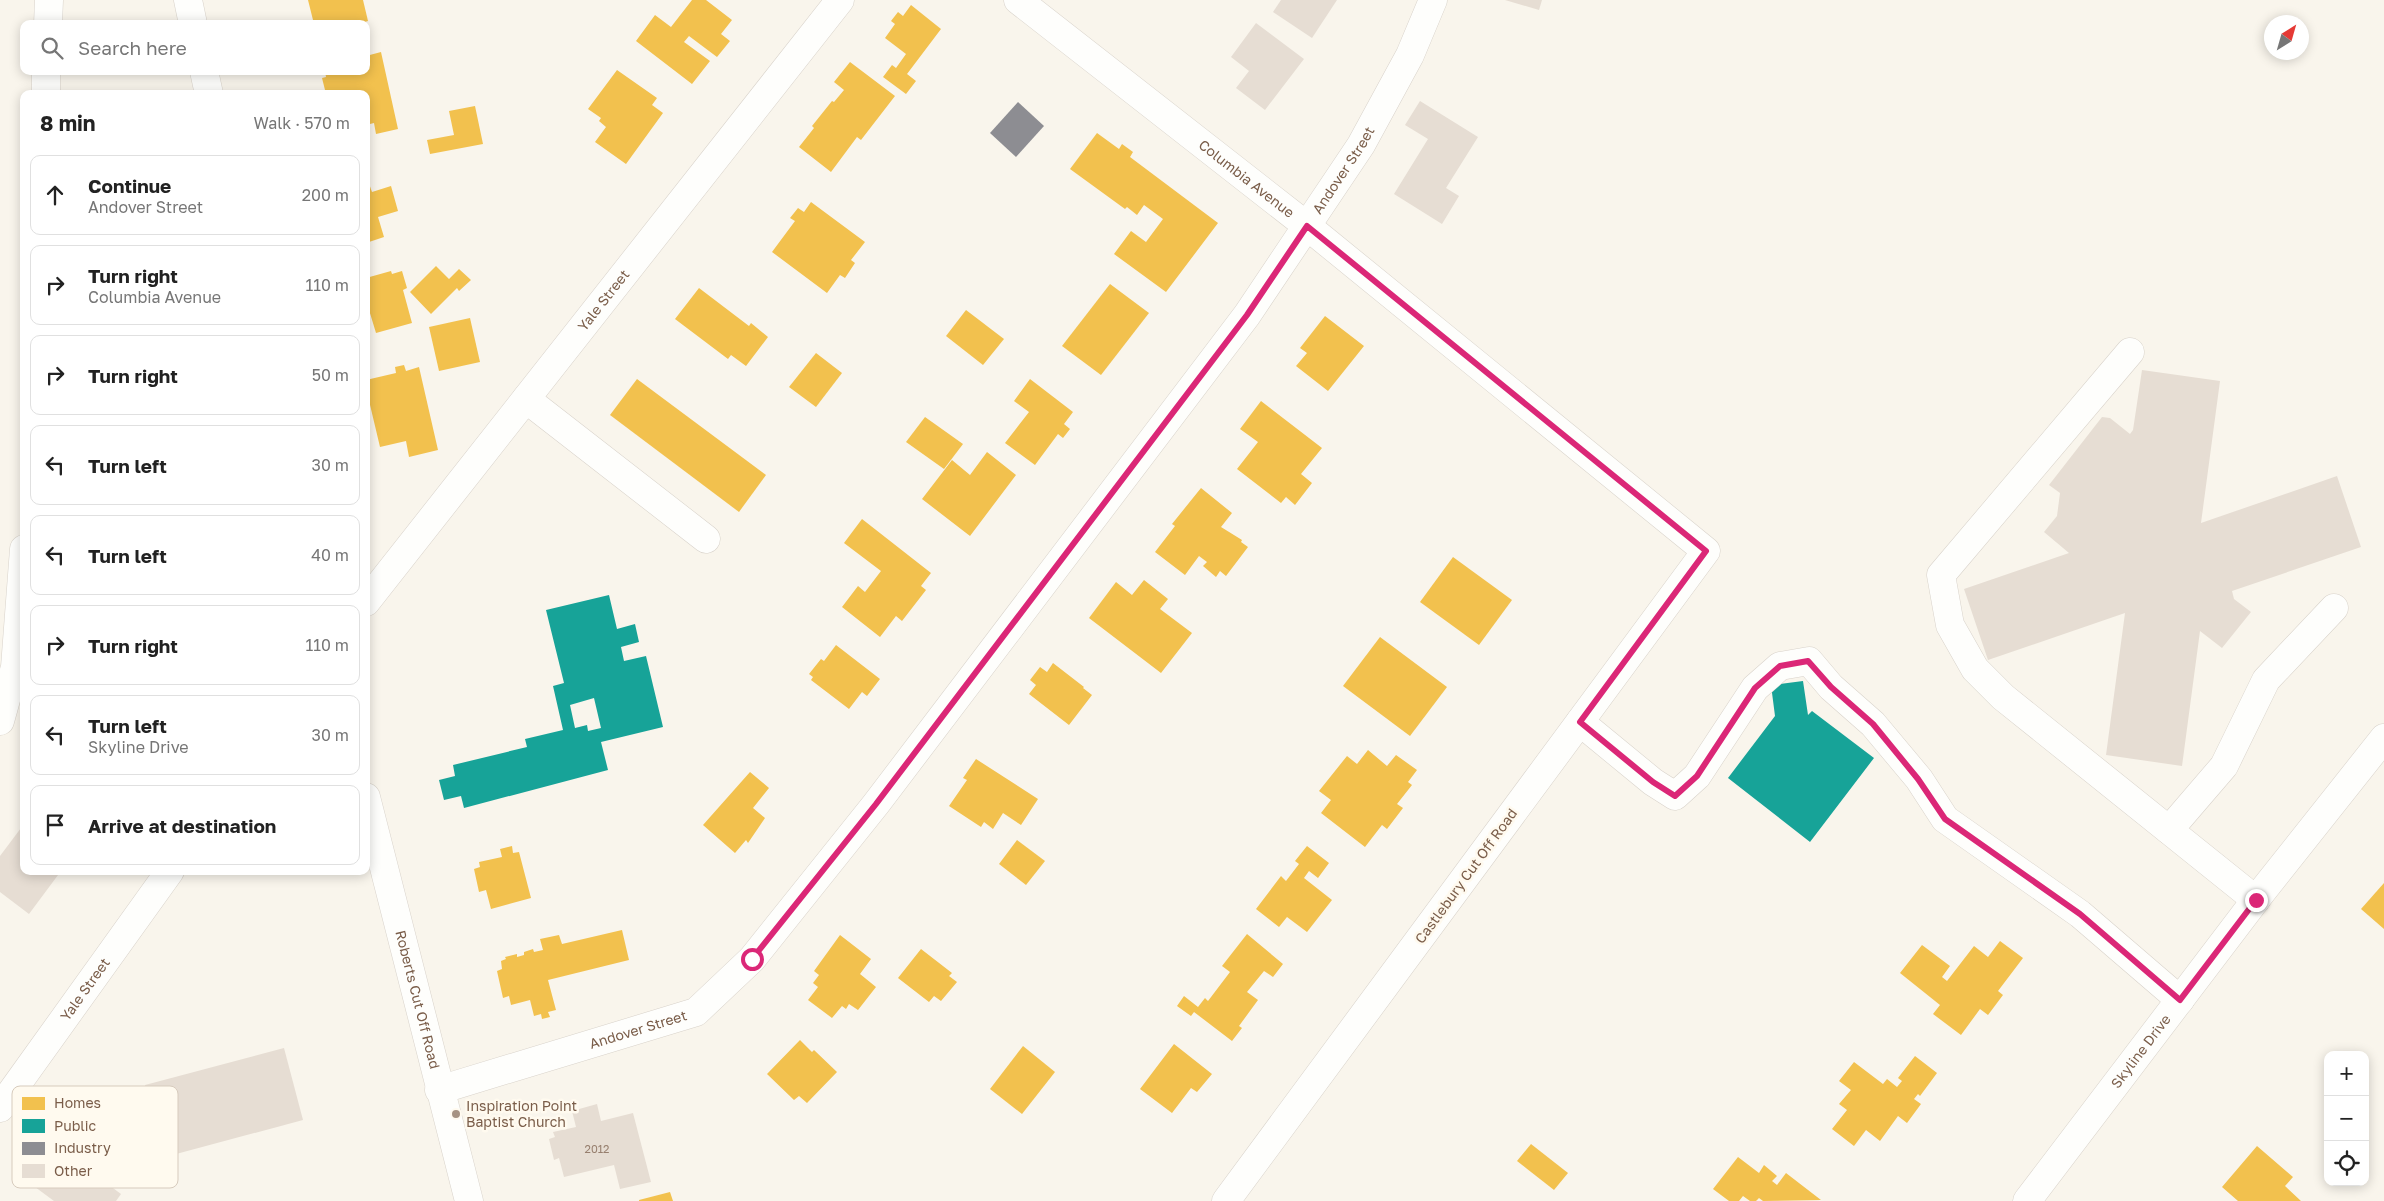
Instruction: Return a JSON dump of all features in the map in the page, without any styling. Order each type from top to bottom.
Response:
[{"type":"street","points":[[48,20],[50,0]]},
{"type":"street","points":[[188,0],[193,20]]},
{"type":"street","name":"Yale Street","points":[[370,597],[840,0]]},
{"type":"street","name":"Columbia Avenue","points":[[1018,0],[1307,226],[1706,551]]},
{"type":"street","name":"Andover Street","points":[[439,1090],[696,1012],[752,959],[876,804],[1247,315],[1361,146],[1410,55],[1432,0]]},
{"type":"street","points":[[46,75],[46,90]]},
{"type":"street","points":[[205,75],[208,90]]},
{"type":"street","points":[[2130,352],[1941,575],[1950,626],[1975,669],[2004,697],[2256,900]]},
{"type":"street","points":[[526,399],[706,539]]},
{"type":"street","name":"Castlebury Cut Off Road","points":[[1226,1201],[1706,551]]},
{"type":"street","points":[[0,721],[15,667],[20,601]]},
{"type":"street","points":[[2169,830],[2224,766],[2266,680],[2334,608]]},
{"type":"street","points":[[1580,722],[1653,782],[1675,796],[1697,776],[1755,688],[1780,666],[1808,661],[1831,687],[1873,724],[1918,779],[1945,819],[2080,914],[2180,1000]]},
{"type":"street","name":"Skyline Drive","points":[[2027,1201],[2256,900],[2384,738]]},
{"type":"street","name":"Roberts Cut Off Road","points":[[370,813],[439,1090],[469,1201]]},
{"type":"street","name":"Yale Street","points":[[16,1086],[167,875]]},
{"type":"street","name":"Yale Street","points":[[0,1108],[12,1091]]},
{"type":"building: Homes","points":[[308,0],[363,0],[368,20],[313,20]]},
{"type":"building: Homes","points":[[692,0],[706,0],[732,20],[721,34],[730,41],[717,57],[689,36],[684,42],[710,61],[692,84],[636,41],[655,15],[671,27]]},
{"type":"building: Homes","points":[[911,5],[941,29],[907,74],[916,81],[906,94],[883,77],[892,65],[896,68],[906,54],[885,38],[895,24],[891,21],[898,12],[903,16]]},
{"type":"building: Homes","points":[[381,52],[398,129],[376,134],[374,123],[370,124],[370,90],[325,90],[322,78],[326,77],[326,75],[370,75],[370,55]]},
{"type":"building: Homes","points":[[850,62],[895,96],[861,140],[857,137],[831,172],[799,147],[814,128],[812,126],[832,101],[834,102],[844,90],[834,82]]},
{"type":"building: Homes","points":[[617,70],[657,98],[652,105],[663,113],[626,164],[595,142],[606,127],[599,121],[601,118],[588,109]]},
{"type":"building: Homes","points":[[475,106],[483,144],[430,154],[427,140],[454,135],[449,111]]},
{"type":"building: Homes","points":[[1097,133],[1119,149],[1122,144],[1133,152],[1130,157],[1218,223],[1166,292],[1114,254],[1131,231],[1146,242],[1163,219],[1144,205],[1137,215],[1127,207],[1125,209],[1070,169]]},
{"type":"building: Homes","points":[[370,186],[372,192],[391,186],[398,211],[378,217],[384,237],[370,242]]},
{"type":"building: Homes","points":[[811,202],[865,242],[851,260],[855,263],[845,278],[840,275],[827,293],[772,252],[795,221],[790,218],[798,208],[804,212]]},
{"type":"building: Homes","points":[[436,266],[449,279],[459,269],[471,280],[459,291],[457,288],[431,314],[410,292]]},
{"type":"building: Homes","points":[[391,271],[392,274],[402,271],[407,288],[403,290],[412,323],[376,333],[370,313],[370,277]]},
{"type":"building: Homes","points":[[1110,284],[1149,313],[1101,375],[1062,346]]},
{"type":"building: Homes","points":[[699,288],[749,326],[751,323],[768,337],[746,366],[731,355],[728,359],[675,319]]},
{"type":"building: Homes","points":[[966,310],[1004,339],[983,365],[946,336]]},
{"type":"building: Homes","points":[[1325,316],[1364,346],[1328,391],[1296,366],[1307,353],[1300,348]]},
{"type":"building: Homes","points":[[470,318],[480,362],[439,371],[429,327]]},
{"type":"building: Homes","points":[[816,353],[842,373],[816,407],[789,387]]},
{"type":"building: Homes","points":[[404,365],[406,371],[419,367],[438,450],[409,457],[406,441],[380,447],[370,405],[370,379],[396,373],[395,367]]},
{"type":"building: Homes","points":[[637,379],[766,475],[739,512],[610,415]]},
{"type":"building: Homes","points":[[1030,379],[1073,412],[1064,424],[1070,429],[1063,438],[1058,434],[1035,465],[1005,443],[1029,412],[1014,401]]},
{"type":"building: Homes","points":[[1261,401],[1322,448],[1301,474],[1312,483],[1295,505],[1286,497],[1281,503],[1237,469],[1258,442],[1240,429]]},
{"type":"building: Homes","points":[[925,417],[963,444],[944,469],[906,442]]},
{"type":"building: Homes","points":[[987,452],[1016,475],[970,536],[922,499],[952,460],[970,475]]},
{"type":"building: Homes","points":[[1201,488],[1232,513],[1221,527],[1242,540],[1241,542],[1248,547],[1226,576],[1220,571],[1216,577],[1203,566],[1207,562],[1199,556],[1185,575],[1155,552],[1175,526],[1172,524]]},
{"type":"building: Homes","points":[[862,519],[931,573],[921,586],[926,590],[902,621],[896,616],[880,637],[842,607],[858,586],[865,592],[881,571],[844,543]]},
{"type":"building: Homes","points":[[1453,557],[1512,600],[1479,645],[1420,602]]},
{"type":"building: Homes","points":[[1144,580],[1168,599],[1160,609],[1192,633],[1161,673],[1089,618],[1116,582],[1132,595]]},
{"type":"building: Homes","points":[[1380,637],[1447,687],[1410,736],[1343,686]]},
{"type":"building: Homes","points":[[836,645],[880,679],[867,696],[862,692],[849,709],[811,680],[813,677],[809,674],[821,659],[824,661]]},
{"type":"building: Homes","points":[[1053,663],[1092,695],[1069,725],[1029,694],[1036,685],[1030,680],[1040,667],[1047,672]]},
{"type":"building: Homes","points":[[1368,750],[1387,766],[1396,755],[1417,770],[1408,782],[1412,785],[1397,804],[1403,808],[1387,829],[1382,825],[1365,847],[1321,813],[1331,800],[1319,791],[1347,756],[1357,764]]},
{"type":"building: Homes","points":[[976,759],[1038,799],[1021,825],[1003,813],[993,829],[984,822],[981,827],[949,806],[967,780],[963,778]]},
{"type":"building: Homes","points":[[750,772],[769,788],[753,808],[765,818],[748,843],[746,840],[735,853],[703,825]]},
{"type":"building: Homes","points":[[1017,840],[1045,861],[1026,885],[999,864]]},
{"type":"building: Homes","points":[[512,846],[513,853],[519,852],[531,898],[491,909],[486,890],[479,892],[474,869],[480,867],[479,862],[502,857],[500,849]]},
{"type":"building: Homes","points":[[1307,846],[1329,863],[1318,878],[1309,871],[1304,878],[1332,900],[1307,932],[1287,917],[1279,927],[1256,909],[1281,876],[1286,881],[1299,864],[1295,861]]},
{"type":"building: Homes","points":[[2384,883],[2384,929],[2361,909]]},
{"type":"building: Homes","points":[[622,930],[629,960],[548,980],[556,1010],[548,1012],[550,1017],[542,1019],[541,1014],[534,1016],[530,1000],[511,1005],[509,996],[503,998],[497,971],[502,969],[501,961],[506,959],[505,957],[517,954],[517,957],[524,955],[524,952],[533,949],[534,952],[543,950],[540,939],[559,935],[562,944]]},
{"type":"building: Homes","points":[[1247,934],[1283,964],[1273,977],[1264,971],[1247,992],[1258,1000],[1239,1026],[1242,1028],[1232,1041],[1194,1012],[1191,1016],[1177,1006],[1184,996],[1198,1007],[1205,998],[1208,1001],[1230,972],[1222,966]]},
{"type":"building: Homes","points":[[840,935],[871,959],[860,974],[876,987],[858,1010],[849,1004],[846,1009],[842,1006],[832,1018],[808,1000],[818,987],[813,983],[819,975],[814,971]]},
{"type":"building: Homes","points":[[2000,941],[2023,958],[1998,991],[2003,995],[1988,1015],[1980,1009],[1961,1035],[1933,1014],[1940,1005],[1900,973],[1922,945],[1950,966],[1942,977],[1947,981],[1974,946],[1988,957]]},
{"type":"building: Homes","points":[[921,949],[952,973],[949,976],[957,982],[941,1001],[934,996],[929,1002],[898,978]]},
{"type":"building: Homes","points":[[800,1040],[812,1052],[814,1050],[837,1072],[807,1103],[799,1096],[794,1100],[767,1074]]},
{"type":"building: Homes","points":[[1174,1044],[1212,1074],[1197,1092],[1191,1088],[1172,1113],[1140,1089]]},
{"type":"building: Homes","points":[[1023,1046],[1055,1072],[1022,1114],[990,1089]]},
{"type":"building: Homes","points":[[1915,1056],[1937,1073],[1920,1096],[1918,1094],[1914,1099],[1921,1104],[1907,1123],[1898,1116],[1880,1141],[1866,1130],[1854,1146],[1832,1129],[1847,1110],[1839,1104],[1851,1090],[1839,1081],[1854,1062],[1883,1084],[1887,1079],[1897,1087],[1902,1081],[1898,1078]]},
{"type":"building: Homes","points":[[1531,1144],[1568,1173],[1554,1190],[1517,1161]]},
{"type":"building: Homes","points":[[2257,1146],[2293,1177],[2285,1186],[2301,1201],[2238,1201],[2222,1187]]},
{"type":"building: Homes","points":[[1738,1157],[1759,1173],[1764,1165],[1777,1176],[1772,1181],[1777,1185],[1786,1173],[1821,1200],[1763,1201],[1759,1198],[1756,1201],[1750,1201],[1743,1196],[1739,1201],[1729,1201],[1713,1189]]},
{"type":"building: Homes","points":[[670,1192],[673,1201],[639,1201],[639,1200]]},
{"type":"building: Public","points":[[609,595],[617,629],[635,624],[639,642],[621,647],[624,661],[646,656],[663,727],[601,742],[608,770],[464,808],[461,796],[444,800],[439,780],[455,776],[453,765],[527,747],[525,739],[563,730],[553,686],[564,683],[546,610]],"holes":[[[594,698],[601,728],[588,731],[587,725],[575,728],[570,705]]]},
{"type":"building: Public","points":[[1803,681],[1808,715],[1812,711],[1874,758],[1810,842],[1728,778],[1775,716],[1771,685]]},
{"type":"building: Industry","points":[[1018,102],[1044,126],[1016,157],[990,133]]},
{"type":"building: Other","points":[[1281,0],[1337,0],[1312,38],[1273,12]]},
{"type":"building: Other","points":[[1505,0],[1542,0],[1539,10]]},
{"type":"building: Other","points":[[1256,23],[1304,59],[1265,110],[1236,88],[1249,71],[1231,57]]},
{"type":"building: Other","points":[[1420,101],[1478,137],[1446,188],[1459,196],[1442,224],[1394,194],[1428,139],[1405,125]]},
{"type":"building: Other","points":[[2142,370],[2220,381],[2201,523],[2337,476],[2361,547],[2232,591],[2234,599],[2251,612],[2222,648],[2200,631],[2182,766],[2106,755],[2125,613],[1988,660],[1964,589],[2069,553],[2044,532],[2057,516],[2060,493],[2049,485],[2102,417],[2110,418],[2130,434],[2133,430]]},
{"type":"building: Other","points":[[20,829],[20,875],[58,875],[29,914],[0,892],[0,856]]},
{"type":"building: Other","points":[[284,1048],[303,1120],[178,1154],[178,1086],[145,1085]]},
{"type":"building: Other","points":[[597,1104],[601,1121],[633,1113],[651,1182],[620,1189],[614,1165],[564,1177],[559,1158],[554,1160],[549,1139],[555,1137],[553,1132],[576,1127],[572,1111]]},
{"type":"building: Other","points":[[36,1188],[113,1188],[121,1194],[116,1201],[54,1201]]},
{"type":"place","name":"Inspiration Point Baptist Church","points":[[456,1114]]},
{"type":"route","points":[[752,959],[876,804],[1247,315],[1307,226],[1706,551],[1580,722],[1653,782],[1675,796],[1697,776],[1755,688],[1780,666],[1808,661],[1831,687],[1873,724],[1918,779],[1945,819],[2080,914],[2180,1000],[2256,900]]}]
